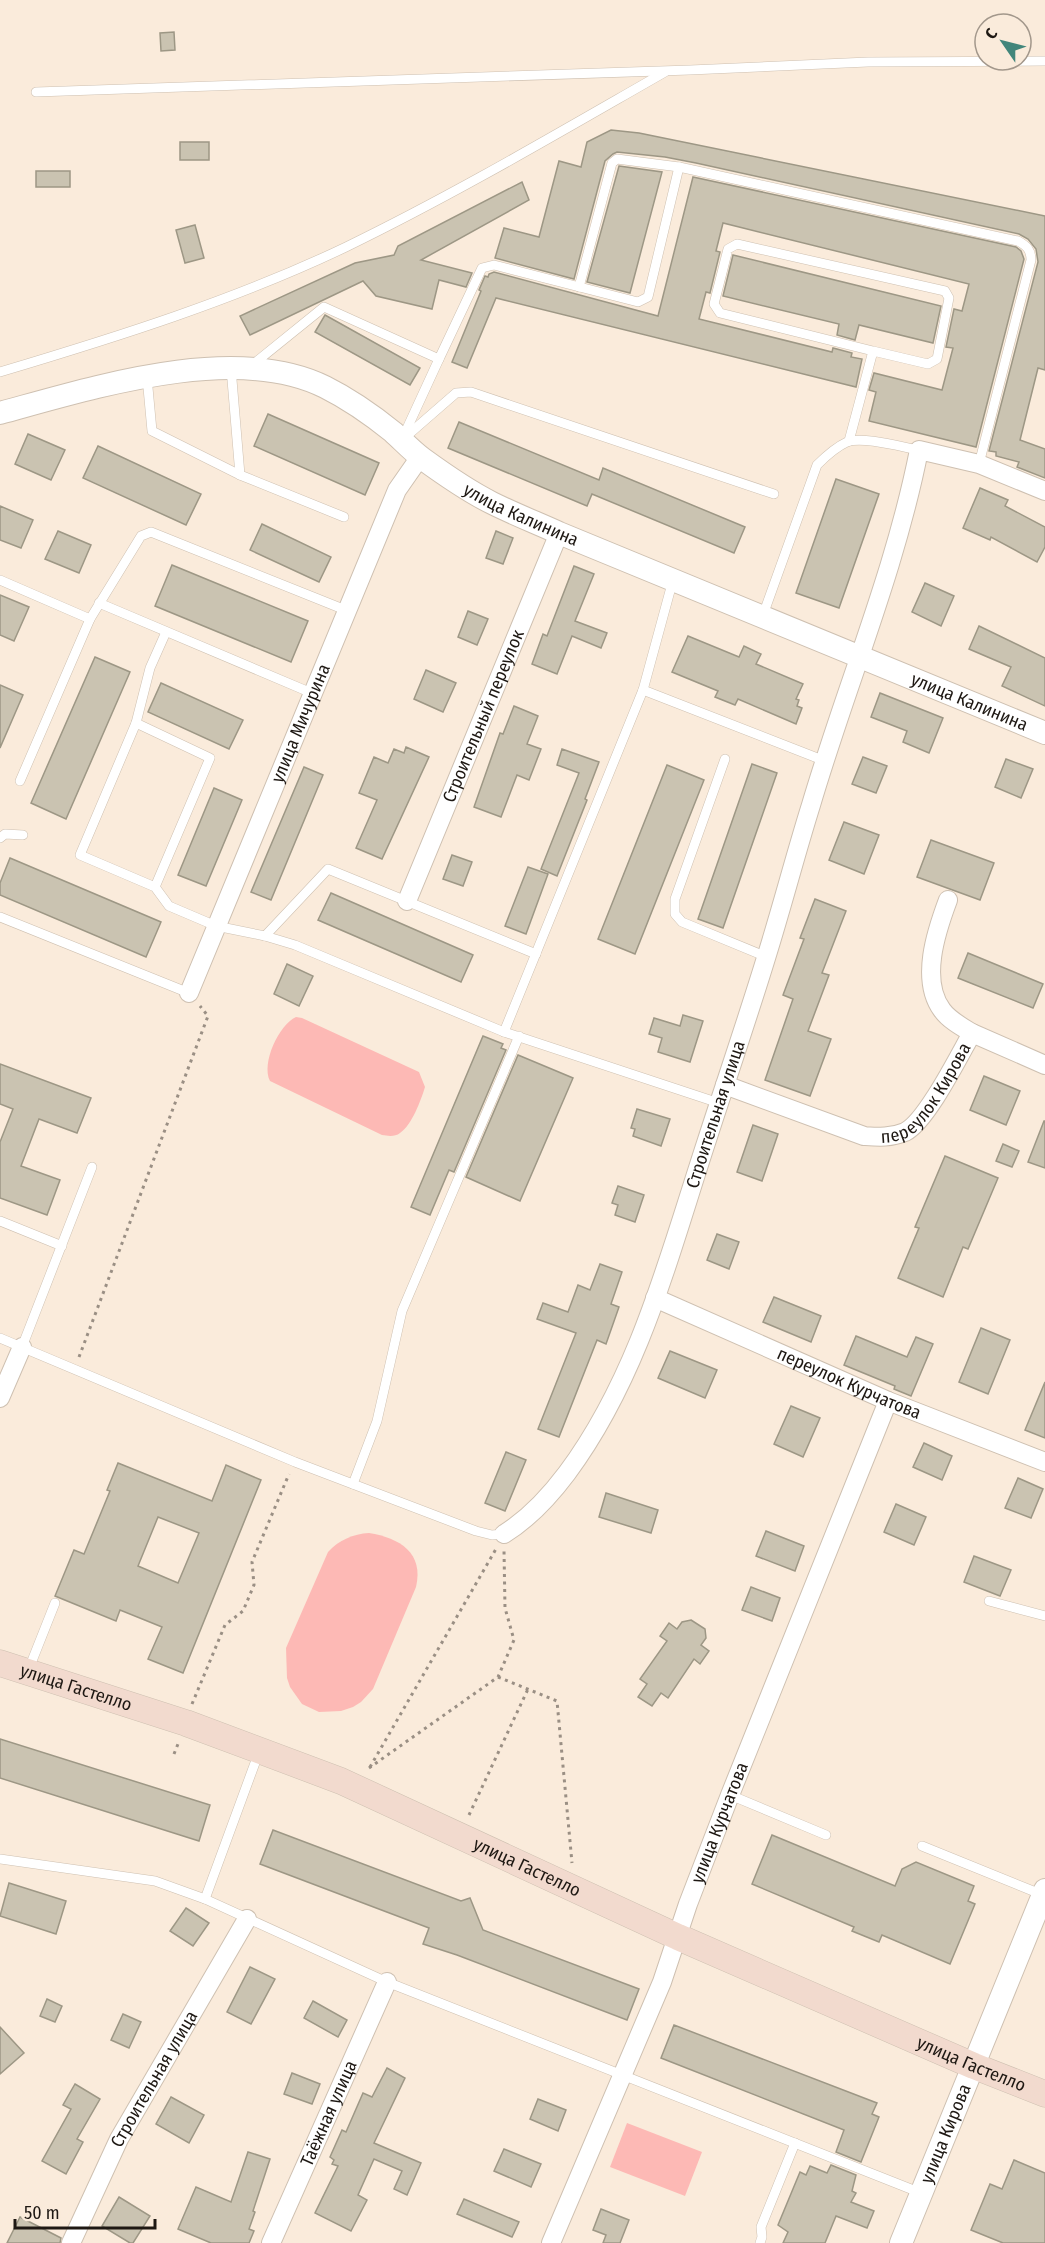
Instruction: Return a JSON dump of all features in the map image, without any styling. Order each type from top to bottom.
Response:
[{"type":"main road","name":"улица Гастелло","points":[[0,1664],[186,1723],[260,1749],[363,1790],[678,1937],[974,2066],[1045,2094]]},
{"type":"street","name":"улица Калинина","points":[[0,413],[147,377],[197,370],[239,368],[281,372],[323,386],[371,415],[420,457],[491,502],[559,533],[1045,733]]},
{"type":"street","points":[[919,450],[979,464],[1045,491]]},
{"type":"street","name":"Строительная улица","points":[[504,1534],[522,1523],[550,1495],[584,1450],[630,1364],[655,1298],[767,957],[825,761],[904,522],[919,450]]},
{"type":"street","name":"улица Мичурина","points":[[189,993],[397,490],[420,457]]},
{"type":"street","name":"Строительный переулок","points":[[407,901],[559,533]]},
{"type":"street","points":[[948,900],[931,970],[933,990],[942,1010],[955,1023],[972,1033]]},
{"type":"street","name":"переулок Кирова","points":[[724,1085],[864,1136],[885,1138],[907,1131],[922,1118],[972,1033],[1045,1065]]},
{"type":"street","name":"переулок Курчатова","points":[[655,1298],[888,1401],[1045,1462]]},
{"type":"street","points":[[0,1398],[22,1347]]},
{"type":"street","name":"улица Курчатова","points":[[551,2243],[665,1974],[688,1904],[730,1795],[888,1401]]},
{"type":"street","name":"улица Кирова","points":[[901,2243],[1044,1892]]},
{"type":"street","name":"Строительная улица","points":[[70,2243],[119,2139],[247,1919]]},
{"type":"street","name":"Таёжная улица","points":[[271,2243],[387,1982]]},
{"type":"lane","points":[[36,92],[868,62],[1045,61]]},
{"type":"lane","points":[[0,372],[115,338],[228,297],[344,248],[446,197],[667,71]]},
{"type":"lane","points":[[579,287],[612,163],[617,159],[679,167],[1018,241],[1031,252],[1031,260],[979,464]]},
{"type":"lane","points":[[402,440],[482,268],[494,265],[639,302],[648,297],[679,167]]},
{"type":"lane","points":[[737,244],[945,291],[949,298],[937,359],[928,364],[873,351],[720,313],[714,304],[728,249],[737,244]]},
{"type":"lane","points":[[240,475],[239,368],[324,307],[440,359]]},
{"type":"lane","points":[[849,441],[873,351]]},
{"type":"lane","points":[[147,377],[152,431],[240,475],[344,517]]},
{"type":"lane","points":[[402,440],[456,393],[471,392],[774,494]]},
{"type":"lane","points":[[762,617],[817,465],[849,441],[866,441],[919,450]]},
{"type":"lane","points":[[20,781],[90,619],[141,536],[151,532],[348,611]]},
{"type":"lane","points":[[0,580],[90,619]]},
{"type":"lane","points":[[504,1032],[643,690],[673,580]]},
{"type":"lane","points":[[99,603],[314,694]]},
{"type":"lane","points":[[166,632],[150,668],[136,723],[80,855],[155,887],[169,906],[216,926],[266,936],[295,945],[504,1032],[719,1103]]},
{"type":"lane","points":[[643,690],[825,761]]},
{"type":"lane","points":[[136,723],[210,758],[155,887]]},
{"type":"lane","points":[[725,759],[675,899],[675,914],[682,922],[767,957]]},
{"type":"lane","points":[[0,838],[5,834],[23,835]]},
{"type":"lane","points":[[266,936],[328,869],[536,954]]},
{"type":"lane","points":[[0,917],[189,993]]},
{"type":"lane","points":[[353,1484],[377,1421],[402,1311],[519,1036]]},
{"type":"lane","points":[[22,1347],[92,1167]]},
{"type":"lane","points":[[0,1221],[62,1246]]},
{"type":"lane","points":[[0,1338],[295,1462],[476,1531],[492,1535],[504,1534]]},
{"type":"lane","points":[[989,1601],[1045,1616]]},
{"type":"lane","points":[[27,1672],[55,1604]]},
{"type":"lane","points":[[205,1899],[260,1749]]},
{"type":"lane","points":[[730,1795],[826,1835]]},
{"type":"lane","points":[[922,1846],[1044,1892]]},
{"type":"lane","points":[[0,1859],[155,1881],[205,1899],[387,1982],[921,2193]]},
{"type":"lane","points":[[760,2243],[761,2227],[795,2143]]},
{"type":"path","points":[[75,1369],[208,1016],[189,993]]},
{"type":"path","points":[[192,1704],[225,1625],[243,1611],[254,1585],[252,1562],[295,1462]]},
{"type":"path","points":[[504,1534],[505,1608],[514,1640],[498,1677],[369,1768],[504,1534]]},
{"type":"path","points":[[498,1677],[557,1701],[572,1863]]},
{"type":"path","points":[[469,1815],[528,1689]]},
{"type":"shaded area","points":[[296,1017],[419,1072],[425,1087],[416,1112],[400,1133],[382,1135],[270,1081],[268,1065],[273,1045],[284,1028]]},
{"type":"shaded area","points":[[369,1533],[391,1539],[407,1549],[416,1565],[418,1575],[416,1587],[373,1689],[353,1707],[341,1711],[319,1712],[302,1704],[290,1687],[287,1678],[286,1648],[328,1552],[347,1538]]},
{"type":"shaded area","points":[[627,2123],[702,2152],[685,2196],[610,2167]]},
{"type":"building","points":[[174,32],[175,50],[161,51],[160,33]]},
{"type":"building","points":[[611,130],[639,133],[1045,216],[1045,370],[1038,368],[1020,440],[1045,449],[1045,478],[1017,467],[1019,462],[996,456],[996,452],[989,451],[1038,262],[1036,249],[1028,239],[1019,234],[696,163],[617,152],[605,161],[574,279],[495,258],[504,228],[539,237],[559,161],[581,167],[587,142]]},
{"type":"building","points":[[180,142],[209,142],[209,160],[180,160]]},
{"type":"building","points":[[619,166],[662,172],[630,293],[587,282]]},
{"type":"building","points":[[36,171],[70,171],[70,187],[36,187]]},
{"type":"building","points":[[693,177],[1016,247],[1021,251],[1024,259],[976,447],[869,421],[876,392],[869,390],[874,373],[942,390],[953,348],[946,347],[954,309],[962,311],[969,284],[723,223],[716,251],[720,252],[710,293],[706,292],[699,319],[832,352],[833,348],[852,353],[851,357],[862,359],[856,387],[496,298],[467,368],[452,362],[485,276],[488,277],[494,272],[658,316]]},
{"type":"building","points":[[522,182],[529,200],[421,260],[472,273],[466,287],[439,280],[432,309],[376,296],[363,281],[250,335],[240,316],[355,263],[394,255],[398,246]]},
{"type":"building","points":[[195,225],[204,258],[185,263],[176,230]]},
{"type":"building","points":[[733,255],[941,306],[933,343],[859,325],[855,340],[837,335],[839,324],[723,296]]},
{"type":"building","points":[[325,315],[420,368],[410,385],[315,332]]},
{"type":"building","points":[[268,414],[379,463],[365,495],[254,446]]},
{"type":"building","points":[[459,422],[599,480],[603,468],[745,527],[734,553],[592,494],[587,506],[448,448]]},
{"type":"building","points":[[28,434],[65,450],[51,480],[15,464]]},
{"type":"building","points":[[98,446],[201,494],[186,525],[83,478]]},
{"type":"building","points":[[836,479],[879,494],[839,608],[796,593]]},
{"type":"building","points":[[980,488],[1008,500],[1005,506],[1045,527],[1045,547],[1037,562],[991,537],[990,540],[963,528]]},
{"type":"building","points":[[0,506],[33,520],[21,548],[0,540]]},
{"type":"building","points":[[262,524],[331,557],[319,582],[250,550]]},
{"type":"building","points":[[58,531],[91,545],[79,573],[45,559]]},
{"type":"building","points":[[496,531],[513,538],[503,564],[486,558]]},
{"type":"building","points":[[172,565],[308,621],[291,662],[155,606]]},
{"type":"building","points":[[574,566],[594,574],[575,621],[607,633],[601,648],[572,636],[557,674],[532,664],[543,634],[547,636]]},
{"type":"building","points":[[925,583],[954,596],[941,626],[912,612]]},
{"type":"building","points":[[0,595],[29,607],[14,641],[0,635]]},
{"type":"building","points":[[468,611],[488,619],[477,645],[458,637]]},
{"type":"building","points":[[979,626],[1045,658],[1045,706],[1002,686],[1011,667],[969,649]]},
{"type":"building","points":[[688,636],[739,657],[744,646],[761,654],[756,664],[803,684],[796,699],[799,700],[797,706],[802,708],[796,724],[738,699],[735,705],[715,697],[718,691],[672,672]]},
{"type":"building","points":[[95,657],[130,672],[66,819],[31,803]]},
{"type":"building","points":[[426,670],[456,683],[443,712],[414,699]]},
{"type":"building","points":[[161,683],[243,720],[229,749],[148,712]]},
{"type":"building","points":[[0,685],[23,695],[0,748]]},
{"type":"building","points":[[880,693],[943,718],[929,753],[903,742],[907,731],[871,717]]},
{"type":"building","points":[[514,706],[538,716],[527,744],[541,749],[529,780],[517,775],[501,817],[474,807],[500,733],[503,734]]},
{"type":"building","points":[[406,747],[429,757],[382,859],[356,848],[377,800],[359,793],[374,757],[388,763],[394,749],[404,753]]},
{"type":"building","points":[[562,749],[599,762],[585,799],[587,800],[557,876],[541,869],[579,773],[557,765]]},
{"type":"building","points":[[863,757],[887,766],[876,793],[852,784]]},
{"type":"building","points":[[1006,759],[1033,769],[1021,798],[995,787]]},
{"type":"building","points":[[752,764],[777,773],[723,928],[698,919]]},
{"type":"building","points":[[667,765],[704,780],[635,954],[598,939]]},
{"type":"building","points":[[304,767],[323,775],[271,900],[251,892]]},
{"type":"building","points":[[214,788],[242,800],[206,886],[178,875]]},
{"type":"building","points":[[844,822],[879,835],[864,874],[829,860]]},
{"type":"building","points":[[931,840],[994,863],[980,900],[917,877]]},
{"type":"building","points":[[452,855],[472,862],[463,886],[443,879]]},
{"type":"building","points":[[10,858],[161,922],[146,957],[0,895],[0,883]]},
{"type":"building","points":[[528,867],[548,874],[526,934],[505,926]]},
{"type":"building","points":[[331,893],[473,955],[461,982],[318,920]]},
{"type":"building","points":[[815,899],[846,911],[822,973],[829,975],[808,1031],[831,1039],[810,1096],[765,1080],[793,999],[783,995],[804,939],[800,938]]},
{"type":"building","points":[[968,953],[1043,984],[1033,1008],[958,978]]},
{"type":"building","points":[[287,964],[313,976],[299,1006],[274,994]]},
{"type":"building","points":[[683,1015],[703,1021],[690,1062],[658,1052],[662,1038],[649,1034],[654,1018],[680,1026]]},
{"type":"building","points":[[483,1036],[503,1044],[501,1048],[506,1050],[454,1172],[449,1170],[430,1215],[411,1207]]},
{"type":"building","points":[[518,1055],[573,1078],[520,1201],[466,1177]]},
{"type":"building","points":[[0,1064],[91,1098],[77,1133],[39,1119],[21,1166],[60,1180],[47,1215],[0,1198],[0,1142],[13,1109],[0,1104]]},
{"type":"building","points":[[984,1076],[1020,1091],[1006,1125],[970,1110]]},
{"type":"building","points":[[637,1109],[670,1119],[661,1146],[633,1136],[635,1129],[631,1128]]},
{"type":"building","points":[[1045,1121],[1045,1168],[1028,1162]]},
{"type":"building","points":[[753,1125],[778,1134],[762,1181],[737,1172]]},
{"type":"building","points":[[1003,1144],[1019,1151],[1012,1167],[996,1161]]},
{"type":"building","points":[[945,1156],[998,1178],[968,1249],[963,1247],[943,1297],[898,1278],[919,1228],[915,1227]]},
{"type":"building","points":[[618,1186],[644,1195],[635,1222],[615,1215],[618,1205],[612,1203]]},
{"type":"building","points":[[717,1234],[739,1242],[729,1269],[707,1260]]},
{"type":"building","points":[[600,1264],[622,1272],[611,1304],[619,1307],[606,1344],[597,1340],[559,1437],[538,1429],[576,1333],[537,1319],[543,1303],[568,1312],[578,1285],[590,1290]]},
{"type":"building","points":[[774,1297],[821,1316],[811,1342],[763,1322]]},
{"type":"building","points":[[981,1328],[1010,1340],[988,1394],[959,1382]]},
{"type":"building","points":[[856,1336],[907,1357],[916,1337],[933,1344],[911,1396],[894,1389],[895,1386],[844,1365]]},
{"type":"building","points":[[670,1351],[717,1370],[705,1398],[658,1378]]},
{"type":"building","points":[[1045,1382],[1045,1438],[1025,1430]]},
{"type":"building","points":[[791,1406],[820,1418],[803,1457],[774,1444]]},
{"type":"building","points":[[924,1443],[952,1456],[942,1480],[913,1467]]},
{"type":"building","points":[[506,1452],[526,1460],[505,1511],[485,1503]]},
{"type":"building","points":[[118,1463],[212,1501],[226,1465],[261,1480],[183,1673],[148,1659],[162,1627],[120,1610],[116,1621],[55,1596],[74,1550],[84,1554],[110,1491],[107,1490]],"holes":[[[158,1517],[199,1533],[178,1583],[138,1566]]]},
{"type":"building","points":[[1018,1478],[1043,1489],[1031,1518],[1005,1508]]},
{"type":"building","points":[[606,1493],[658,1510],[651,1533],[599,1517]]},
{"type":"building","points":[[896,1504],[926,1517],[914,1545],[884,1532]]},
{"type":"building","points":[[766,1531],[804,1546],[795,1571],[756,1556]]},
{"type":"building","points":[[974,1556],[1011,1570],[1000,1596],[964,1582]]},
{"type":"building","points":[[751,1587],[780,1598],[772,1621],[742,1610]]},
{"type":"building","points":[[691,1620],[705,1629],[706,1638],[701,1645],[709,1651],[700,1664],[694,1659],[668,1698],[661,1693],[652,1706],[638,1697],[647,1684],[640,1679],[667,1641],[660,1636],[669,1623],[677,1629],[682,1622]]},
{"type":"building","points":[[0,1739],[210,1805],[199,1841],[0,1778]]},
{"type":"building","points":[[273,1830],[461,1901],[470,1898],[483,1930],[639,1989],[627,2020],[423,1944],[429,1928],[260,1864]]},
{"type":"building","points":[[772,1835],[895,1886],[902,1869],[916,1862],[974,1886],[968,1901],[975,1904],[950,1964],[882,1935],[879,1942],[852,1931],[854,1927],[752,1884]]},
{"type":"building","points":[[9,1883],[66,1901],[56,1934],[0,1916]]},
{"type":"building","points":[[186,1908],[209,1923],[193,1946],[170,1931]]},
{"type":"building","points":[[250,1967],[275,1979],[251,2024],[227,2012]]},
{"type":"building","points":[[47,1999],[62,2006],[55,2022],[40,2016]]},
{"type":"building","points":[[313,2001],[347,2020],[338,2037],[304,2018]]},
{"type":"building","points":[[123,2014],[141,2022],[129,2048],[111,2040]]},
{"type":"building","points":[[674,2025],[877,2103],[872,2114],[879,2117],[861,2162],[836,2152],[844,2130],[661,2058]]},
{"type":"building","points":[[0,2027],[24,2053],[0,2074]]},
{"type":"building","points":[[387,2068],[405,2078],[374,2143],[421,2163],[407,2195],[394,2189],[402,2171],[374,2159],[358,2195],[367,2200],[351,2231],[315,2213],[338,2166],[332,2164],[334,2160],[330,2157],[342,2130],[346,2132],[363,2093],[372,2097]]},
{"type":"building","points":[[292,2073],[320,2084],[312,2104],[284,2094]]},
{"type":"building","points":[[75,2084],[100,2099],[77,2139],[83,2142],[66,2174],[42,2161],[71,2109],[63,2105]]},
{"type":"building","points":[[171,2097],[204,2115],[189,2143],[156,2124]]},
{"type":"building","points":[[538,2099],[566,2110],[558,2131],[530,2119]]},
{"type":"building","points":[[504,2149],[541,2164],[531,2187],[494,2171]]},
{"type":"building","points":[[248,2152],[270,2159],[253,2211],[255,2212],[249,2229],[254,2231],[249,2243],[211,2243],[178,2229],[196,2187],[231,2202]]},
{"type":"building","points":[[1014,2160],[1045,2173],[1045,2243],[1003,2243],[971,2230],[990,2184],[1002,2189]]},
{"type":"building","points":[[831,2165],[856,2175],[852,2191],[856,2193],[851,2202],[874,2211],[867,2228],[836,2216],[825,2243],[783,2243],[788,2232],[778,2225],[800,2172],[806,2175],[810,2166],[827,2173]]},
{"type":"building","points":[[119,2197],[150,2216],[133,2243],[102,2226]]},
{"type":"building","points":[[464,2199],[519,2222],[512,2237],[457,2214]]},
{"type":"building","points":[[601,2209],[629,2220],[620,2243],[603,2243],[606,2235],[593,2230]]},
{"type":"building","points":[[20,2217],[61,2238],[60,2243],[7,2243]]}]
